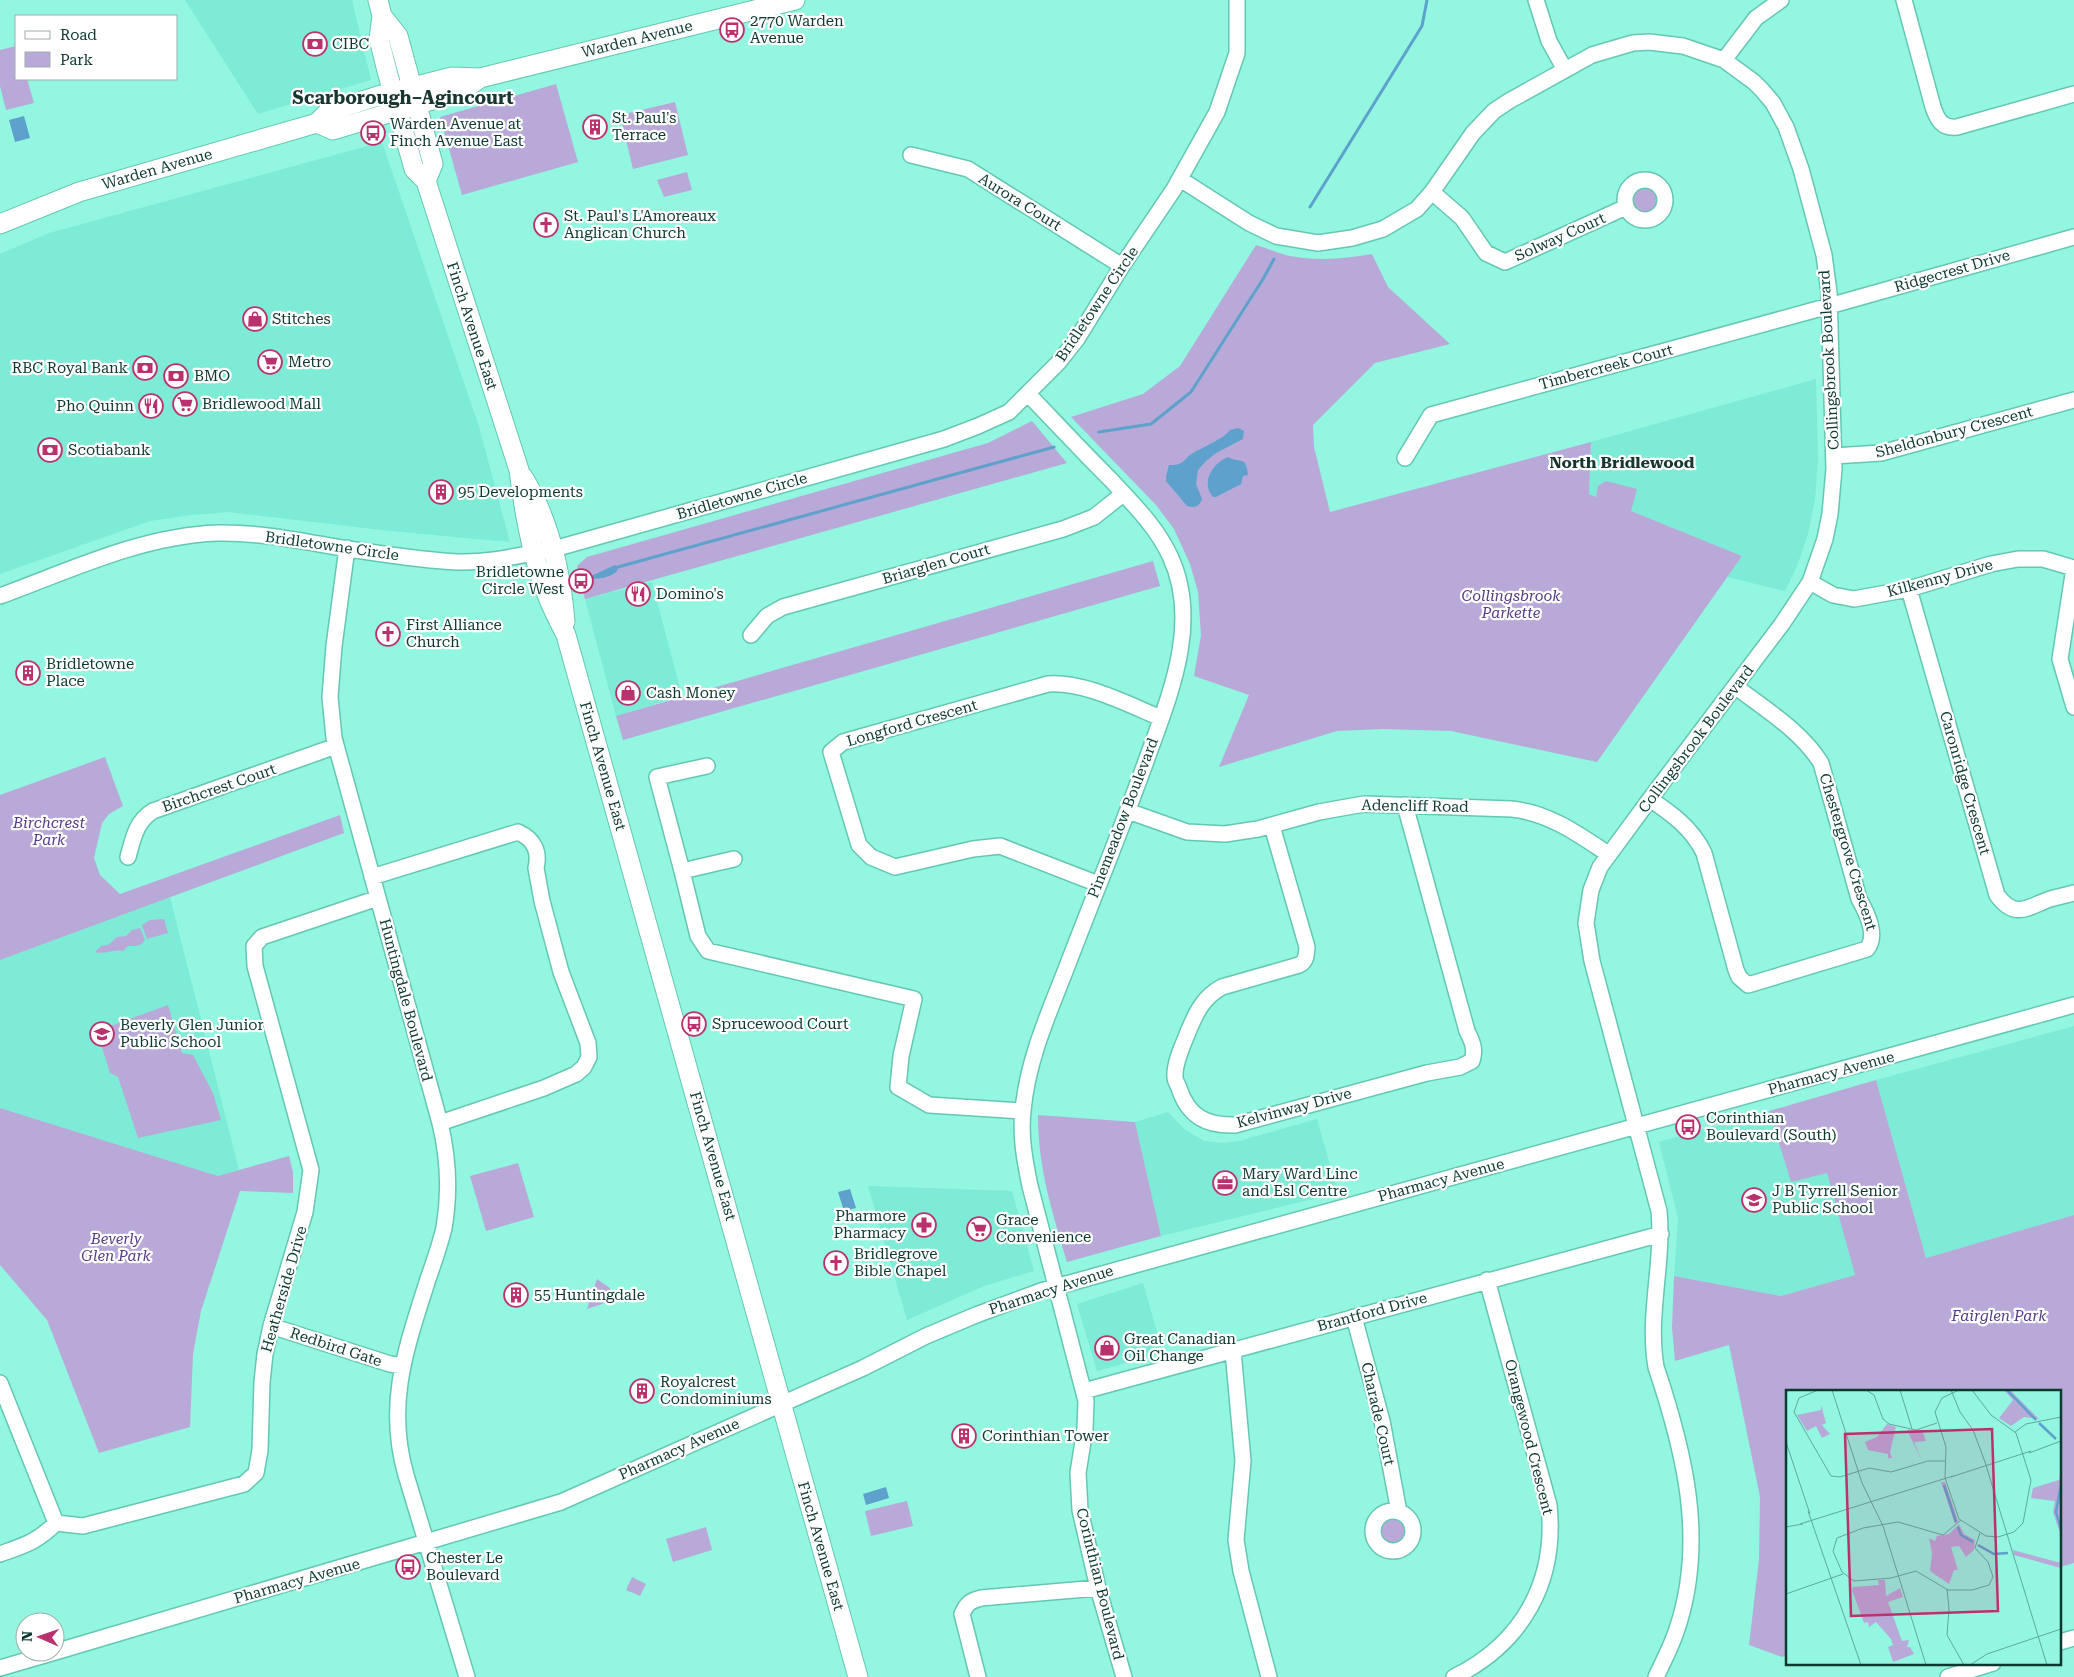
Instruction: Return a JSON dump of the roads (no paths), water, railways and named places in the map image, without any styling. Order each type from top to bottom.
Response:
[{"type":"main road","name":"Warden Avenue","points":[[0,224],[79,192],[317,123],[333,130],[394,101],[413,96],[462,91],[480,78],[795,0]]},
{"type":"main road","name":"Finch Avenue East","points":[[380,8],[398,36],[432,164],[426,182]]},
{"type":"main road","name":"Finch Avenue East","points":[[380,8],[379,39],[394,101],[414,169],[426,182],[518,470],[523,506],[535,554],[547,596],[566,635],[858,1677]]},
{"type":"main road","name":"Finch Avenue East","points":[[518,470],[533,494],[554,549],[562,590],[566,635]]},
{"type":"street","name":"Bridletowne Circle","points":[[0,596],[149,542],[186,535],[218,533],[288,538],[402,557],[458,562],[494,561],[535,554],[944,439],[1009,412],[1058,363],[1077,339],[1122,266],[1180,179],[1217,112],[1237,52],[1237,0]]},
{"type":"street","points":[[1536,0],[1550,41],[1565,70]]},
{"type":"street","points":[[1724,60],[1756,18],[1781,0]]},
{"type":"street","points":[[1904,0],[1933,107],[1944,126],[1949,128],[1957,127],[2074,94]]},
{"type":"street","name":"Collingsbrook Boulevard","points":[[1180,179],[1259,228],[1285,238],[1307,242],[1343,240],[1383,228],[1417,208],[1432,192],[1465,143],[1494,111],[1592,56],[1633,43],[1649,42],[1683,46],[1724,60],[1754,82],[1768,97],[1791,137],[1824,255],[1829,306],[1834,456],[1830,514],[1825,539],[1810,582],[1736,687],[1608,854],[1600,867],[1591,890],[1586,924],[1589,945],[1637,1126]]},
{"type":"street","name":"Aurora Court","points":[[911,155],[968,169],[1122,266]]},
{"type":"street","name":"Solway Court","points":[[1432,192],[1466,222],[1486,253],[1505,262],[1626,207]]},
{"type":"street","name":"Ridgecrest Drive","points":[[1829,306],[2074,237]]},
{"type":"street","name":"Timbercreek Court","points":[[1405,458],[1432,415],[1829,306]]},
{"type":"street","name":"Pinemeadow Boulevard","points":[[1029,394],[1142,513],[1171,557],[1182,604],[1182,642],[1169,698],[1128,811],[1098,884],[1036,1049],[1028,1077],[1023,1112],[1026,1168],[1056,1286]]},
{"type":"street","name":"Sheldonbury Crescent","points":[[1834,456],[1881,453],[2074,400]]},
{"type":"street","name":"Briarglen Court","points":[[751,635],[767,616],[783,607],[1064,529],[1094,517],[1123,494]]},
{"type":"street","name":"Huntingdale Boulevard","points":[[347,548],[334,646],[330,698],[336,746],[440,1122],[445,1142],[447,1166],[444,1227],[402,1366],[397,1419],[398,1444],[426,1542]]},
{"type":"street","name":"Kilkenny Drive","points":[[1810,582],[1833,595],[1854,599],[1909,589],[1991,564],[2018,559],[2043,559],[2074,568]]},
{"type":"street","points":[[2074,568],[2060,659],[2074,707]]},
{"type":"street","name":"Caronridge Crescent","points":[[1909,589],[1998,895],[2002,902],[2011,908],[2022,911],[2049,900],[2074,893]]},
{"type":"street","name":"Longford Crescent","points":[[1098,884],[1000,846],[973,849],[895,867],[884,864],[871,857],[859,845],[831,752],[843,742],[1048,684],[1059,683],[1089,690],[1161,718]]},
{"type":"street","name":"Chestergrove Crescent","points":[[1650,799],[1689,828],[1698,840],[1704,853],[1736,970],[1739,977],[1748,985],[1867,949],[1873,937],[1869,920],[1859,899],[1821,763],[1813,750],[1801,738],[1736,687]]},
{"type":"street","name":"Birchcrest Court","points":[[128,857],[141,820],[153,811],[336,746]]},
{"type":"street","points":[[707,766],[658,777],[698,936],[708,951],[914,999],[901,1056],[898,1087],[929,1105],[1023,1112]]},
{"type":"street","name":"Adencliff Road","points":[[1128,811],[1187,832],[1225,834],[1272,826],[1319,812],[1356,805],[1524,810],[1554,820],[1608,854]]},
{"type":"street","name":"Kelvinway Drive","points":[[1272,826],[1307,947],[1306,958],[1299,965],[1222,987],[1212,992],[1199,1007],[1180,1053],[1175,1077],[1183,1102],[1188,1108],[1203,1120],[1220,1126],[1235,1125],[1427,1072],[1460,1066],[1472,1061],[1473,1044],[1467,1030],[1405,805]]},
{"type":"street","points":[[372,877],[518,832],[530,839],[537,850],[538,860],[536,868],[546,918],[561,972],[588,1043],[589,1057],[584,1067],[576,1074],[544,1088],[440,1122]]},
{"type":"street","points":[[682,872],[734,859]]},
{"type":"street","name":"Heatherside Drive","points":[[56,1522],[83,1526],[244,1484],[256,1473],[260,1450],[262,1382],[265,1354],[271,1326],[305,1212],[311,1170],[255,966],[254,946],[262,937],[378,898]]},
{"type":"street","name":"Pharmacy Avenue","points":[[65,1649],[561,1502],[863,1368],[926,1336],[976,1315],[1056,1286],[2074,1005]]},
{"type":"street","points":[[1637,1126],[1657,1202],[1661,1234],[1654,1324],[1656,1368],[1685,1467],[1691,1514],[1692,1547],[1682,1610],[1676,1633],[1657,1677]]},
{"type":"street","name":"Brantford Drive","points":[[1084,1391],[1661,1234]]},
{"type":"street","name":"Orangewood Crescent","points":[[1454,1677],[1468,1670],[1499,1648],[1526,1616],[1544,1576],[1550,1542],[1548,1505],[1487,1280]]},
{"type":"street","name":"Corinthian Boulevard","points":[[1056,1286],[1084,1391],[1085,1429],[1079,1465],[1078,1494],[1080,1510],[1098,1588],[1124,1677]]},
{"type":"street","name":"Charade Court","points":[[1354,1317],[1382,1421],[1399,1512]]},
{"type":"street","name":"Redbird Gate","points":[[271,1326],[390,1364],[402,1366]]},
{"type":"street","points":[[1234,1351],[1243,1461],[1236,1540],[1241,1571],[1269,1677]]},
{"type":"street","points":[[0,1383],[56,1522],[43,1536],[26,1545],[0,1554]]},
{"type":"street","points":[[426,1542],[467,1677]]},
{"type":"street","points":[[978,1677],[962,1614],[966,1604],[970,1601],[981,1598],[1098,1588]]},
{"type":"street","name":"Pharmacy Avenue","points":[[0,1668],[21,1662]]},
{"type":"street","points":[[1948,1677],[1990,1664]]},
{"type":"waterway","points":[[1310,207],[1422,26],[1427,0]]},
{"type":"waterway","points":[[1099,432],[1151,424],[1191,392],[1274,259]]},
{"type":"waterway","points":[[618,567],[1054,447]]},
{"type":"place","name":"2770 Warden Avenue","points":[[732,30]]},
{"type":"place","name":"CIBC","points":[[315,44]]},
{"type":"place","name":"St. Paul's Terrace","points":[[595,127]]},
{"type":"place","name":"Warden Avenue at Finch Avenue East","points":[[373,133]]},
{"type":"place","name":"St. Paul's L'Amoreaux Anglican Church","points":[[546,225]]},
{"type":"place","name":"Stitches","points":[[255,319]]},
{"type":"place","name":"Metro","points":[[270,362]]},
{"type":"place","name":"RBC Royal Bank","points":[[145,368]]},
{"type":"place","name":"BMO","points":[[176,376]]},
{"type":"place","name":"Bridlewood Mall","points":[[185,404]]},
{"type":"place","name":"Pho Quinn","points":[[151,406]]},
{"type":"place","name":"Scotiabank","points":[[50,450]]},
{"type":"place","name":"95 Developments","points":[[441,492]]},
{"type":"place","name":"Bridletowne Circle West","points":[[581,581]]},
{"type":"place","name":"Domino's","points":[[638,594]]},
{"type":"place","name":"First Alliance Church","points":[[388,634]]},
{"type":"place","name":"Bridletowne Place","points":[[28,673]]},
{"type":"place","name":"Cash Money","points":[[628,693]]},
{"type":"place","name":"Sprucewood Court","points":[[694,1024]]},
{"type":"place","name":"Beverly Glen Junior Public School","points":[[102,1034]]},
{"type":"place","name":"Corinthian Boulevard (South)","points":[[1688,1127]]},
{"type":"place","name":"Mary Ward Linc and Esl Centre","points":[[1225,1183]]},
{"type":"place","name":"J B Tyrrell Senior Public School","points":[[1754,1200]]},
{"type":"place","name":"Pharmore Pharmacy","points":[[924,1225]]},
{"type":"place","name":"Grace Convenience","points":[[979,1229]]},
{"type":"place","name":"Bridlegrove Bible Chapel","points":[[836,1263]]},
{"type":"place","name":"55 Huntingdale","points":[[516,1295]]},
{"type":"place","name":"Great Canadian Oil Change","points":[[1107,1348]]},
{"type":"place","name":"Royalcrest Condominiums","points":[[642,1391]]},
{"type":"place","name":"Corinthian Tower","points":[[964,1436]]},
{"type":"place","name":"Chester Le Boulevard","points":[[408,1567]]},
{"type":"district","name":"Scarborough–Agincourt","points":[[403,98]]},
{"type":"district","name":"North Bridlewood","points":[[1622,462]]},
{"type":"park label","name":"Collingsbrook Parkette","points":[[1511,604]]},
{"type":"park label","name":"Birchcrest Park","points":[[49,832]]},
{"type":"park label","name":"Beverly Glen Park","points":[[116,1248]]},
{"type":"park label","name":"Fairglen Park","points":[[1999,1316]]}]
